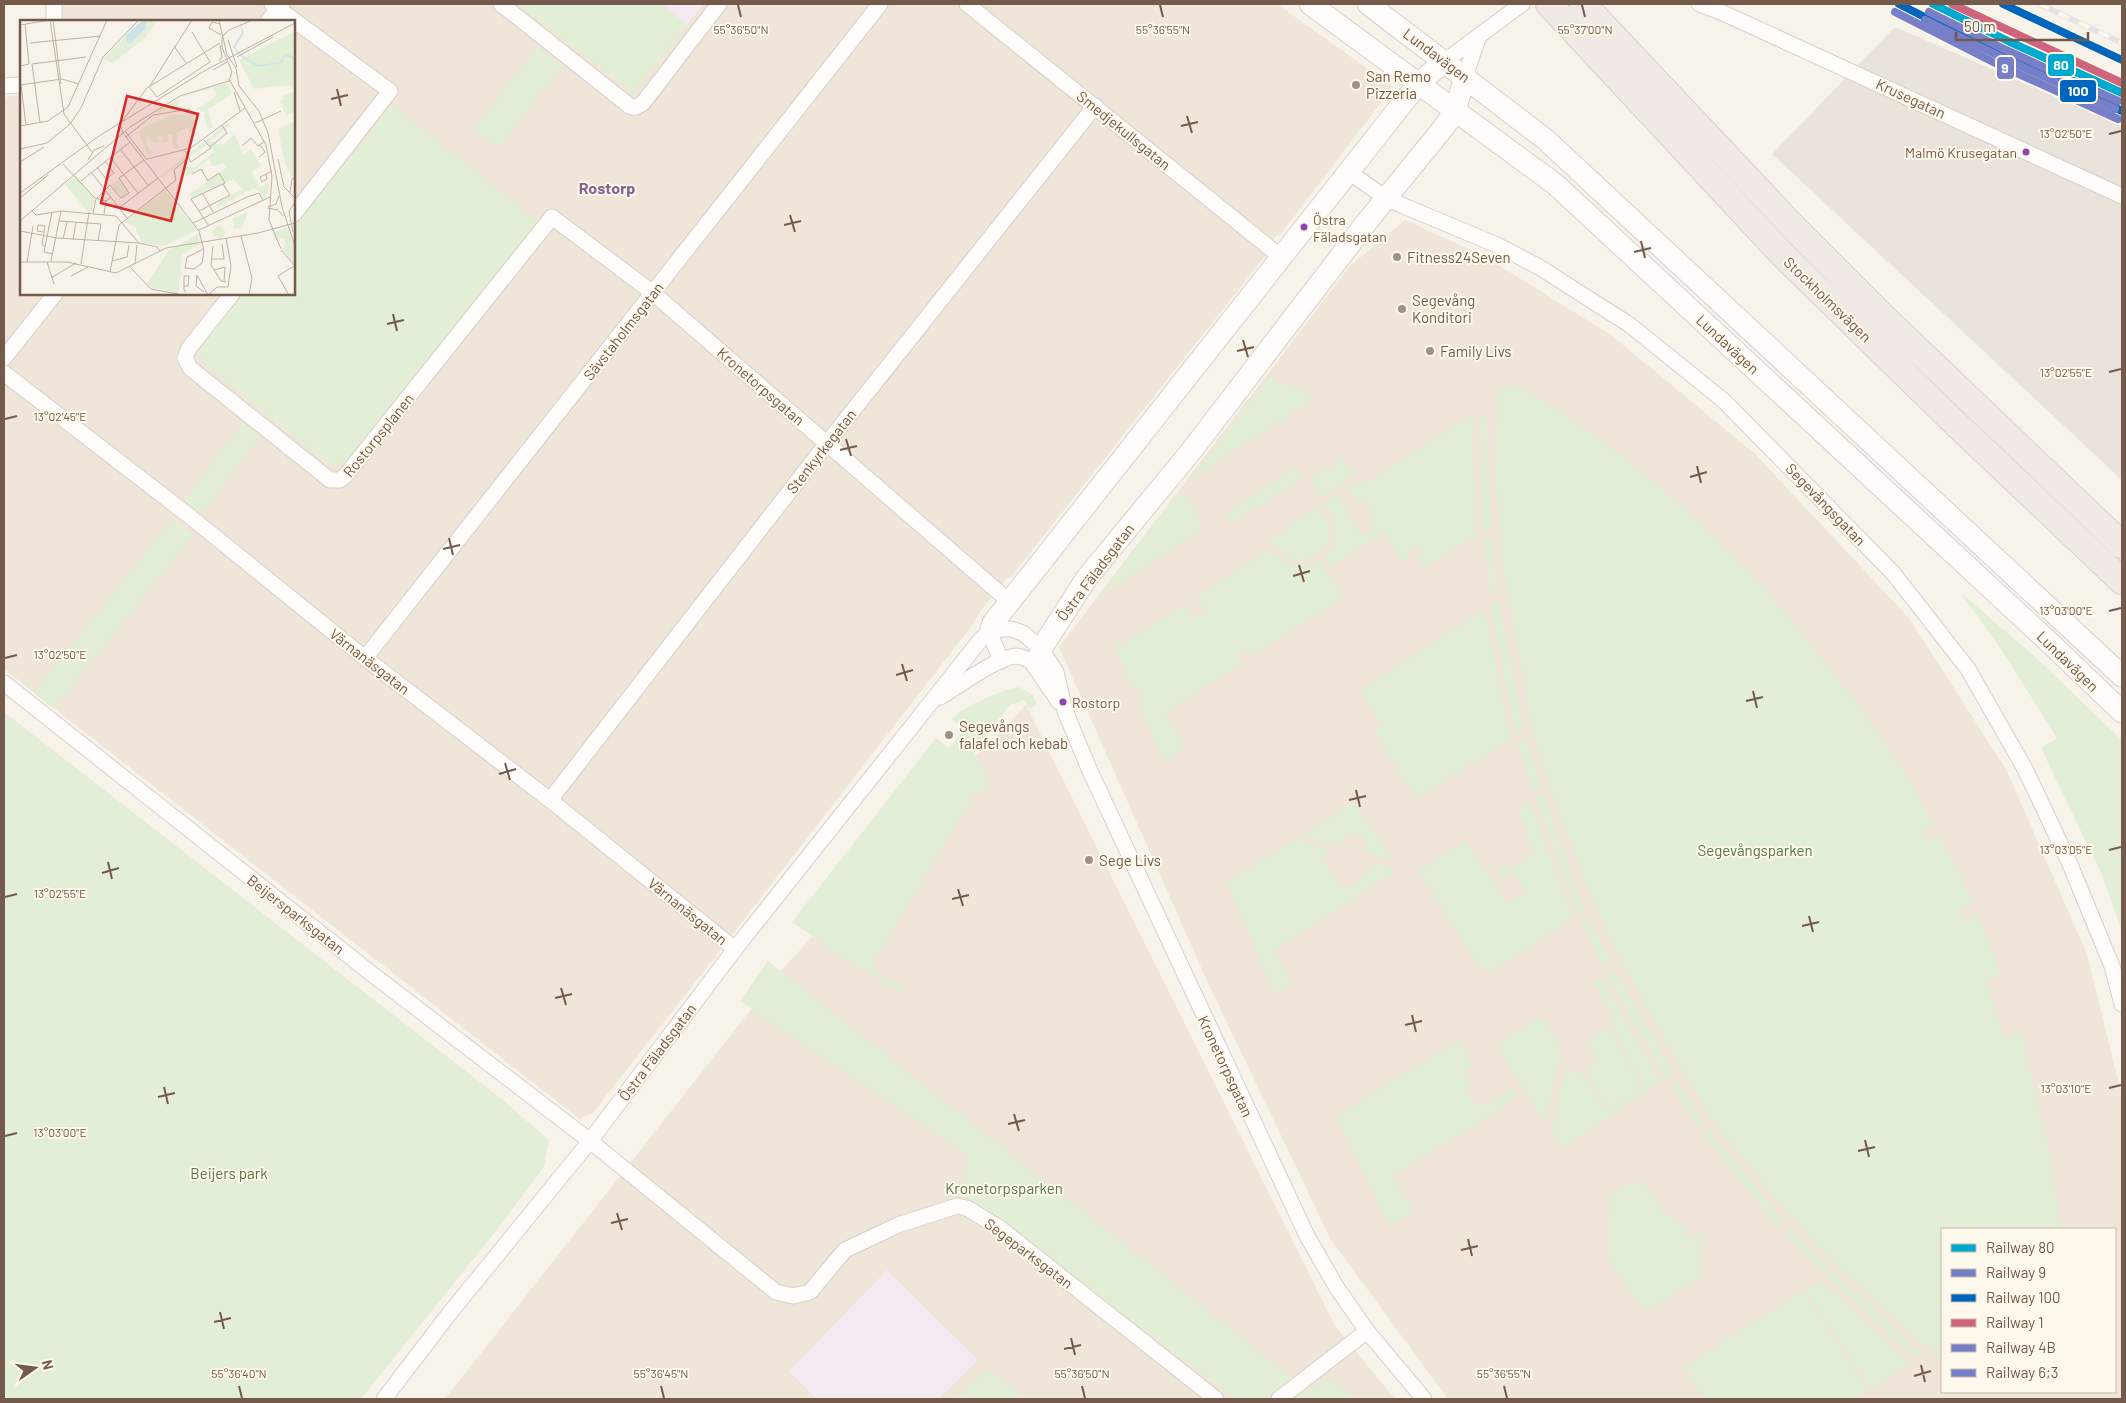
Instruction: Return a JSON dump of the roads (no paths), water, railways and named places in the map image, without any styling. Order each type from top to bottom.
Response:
[{"type":"highway","name":"Stockholmsvägen","points":[[1549,4],[1783,255],[1952,420],[2122,580]]},
{"type":"highway","name":"Stockholmsvägen","points":[[1583,4],[1797,231],[1880,314],[2122,545]]},
{"type":"main road","name":"Lundavägen","points":[[1310,4],[1555,184],[2122,712]]},
{"type":"main road","name":"Lundavägen","points":[[1368,4],[1465,76],[1545,139],[2122,676]]},
{"type":"main road","name":"Östra Fäladsgatan","points":[[990,633],[993,623],[1419,83],[1445,61]]},
{"type":"main road","name":"Östra Fäladsgatan","points":[[1036,655],[1086,579],[1192,450],[1356,236],[1456,111],[1465,76]]},
{"type":"street","points":[[54,4],[54,20]]},
{"type":"street","points":[[501,4],[630,107],[636,108],[643,103],[720,4]]},
{"type":"street","name":"Sävstaholmsgatan","points":[[365,658],[880,4]]},
{"type":"street","name":"Smedjekullsgatan","points":[[967,4],[1281,257]]},
{"type":"street","points":[[1445,61],[1522,4]]},
{"type":"street","name":"Krusegatan","points":[[1699,4],[1810,52],[2122,196]]},
{"type":"street","points":[[269,20],[278,5],[390,91],[295,213]]},
{"type":"street","points":[[1465,76],[1479,36]]},
{"type":"street","points":[[4,86],[20,85]]},
{"type":"street","name":"Stenkyrkegatan","points":[[550,800],[827,443],[1095,106]]},
{"type":"street","name":"Segevångsgatan","points":[[1349,172],[1387,199],[1497,245],[1561,280],[1630,325],[1724,401],[1893,573],[1968,670],[2025,769],[2076,879],[2112,966],[2122,1004]]},
{"type":"street","name":"Kronetorpsgatan","points":[[552,217],[653,293],[1010,602]]},
{"type":"street","name":"Rostorpsplanen","points":[[231,295],[189,348],[185,358],[190,368],[330,480],[340,480],[346,475],[552,217]]},
{"type":"street","points":[[4,358],[54,295]]},
{"type":"street","name":"Värnanäsgatan","points":[[4,373],[188,514],[365,658],[550,800],[736,949]]},
{"type":"street","name":"Kronetorpsgatan","points":[[990,633],[1000,629],[1011,629],[1023,634],[1036,655],[1056,672],[1066,712],[1090,771],[1177,961],[1307,1236],[1337,1288],[1367,1331],[1424,1399]]},
{"type":"street","points":[[990,633],[1001,661]]},
{"type":"street","name":"Östra Fäladsgatan","points":[[384,1399],[449,1314],[590,1140],[736,949],[982,638],[990,633]]},
{"type":"street","name":"Östra Fäladsgatan","points":[[930,704],[1001,661],[1019,656],[1036,655]]},
{"type":"street","name":"Beijersparksgatan","points":[[4,683],[372,974],[590,1140]]},
{"type":"street","name":"Segeparksgatan","points":[[590,1140],[776,1292],[794,1296],[810,1292],[845,1250],[898,1225],[957,1206],[967,1208],[1001,1229],[1216,1399]]},
{"type":"street","points":[[1279,1399],[1367,1331]]},
{"type":"railway","points":[[2039,4],[2122,43]]},
{"type":"rail line","name":"100","points":[[1899,4],[2003,57],[2122,111]]},
{"type":"rail line","name":"80","points":[[1933,4],[2010,42],[2122,93]]},
{"type":"rail line","name":"1","points":[[1952,4],[2122,83]]},
{"type":"rail line","name":"100","points":[[2003,4],[2122,60]]},
{"type":"rail line","name":"9","points":[[1895,12],[1999,65],[2118,119]]},
{"type":"rail line","name":"6;3","points":[[1929,12],[2006,50],[2118,101]]},
{"type":"rail line","name":"4B","points":[[1925,20],[2115,109]]},
{"type":"place","name":"San Remo Pizzeria","points":[[1356,85]]},
{"type":"place","name":"Malmö Krusegatan","points":[[2026,152]]},
{"type":"place","name":"Östra Fäladsgatan","points":[[1304,227]]},
{"type":"place","name":"Fitness24Seven","points":[[1397,257]]},
{"type":"place","name":"Segevång Konditori","points":[[1402,309]]},
{"type":"place","name":"Family Livs","points":[[1430,351]]},
{"type":"place","name":"Rostorp","points":[[1063,702]]},
{"type":"place","name":"Segevångs falafel och kebab","points":[[949,735]]},
{"type":"place","name":"Sege Livs","points":[[1089,860]]},
{"type":"district","name":"Rostorp","points":[[607,187]]},
{"type":"park label","name":"Segevångsparken","points":[[1755,850]]},
{"type":"park label","name":"Beijers park","points":[[229,1173]]},
{"type":"park label","name":"Kronetorpsparken","points":[[1004,1188]]}]
